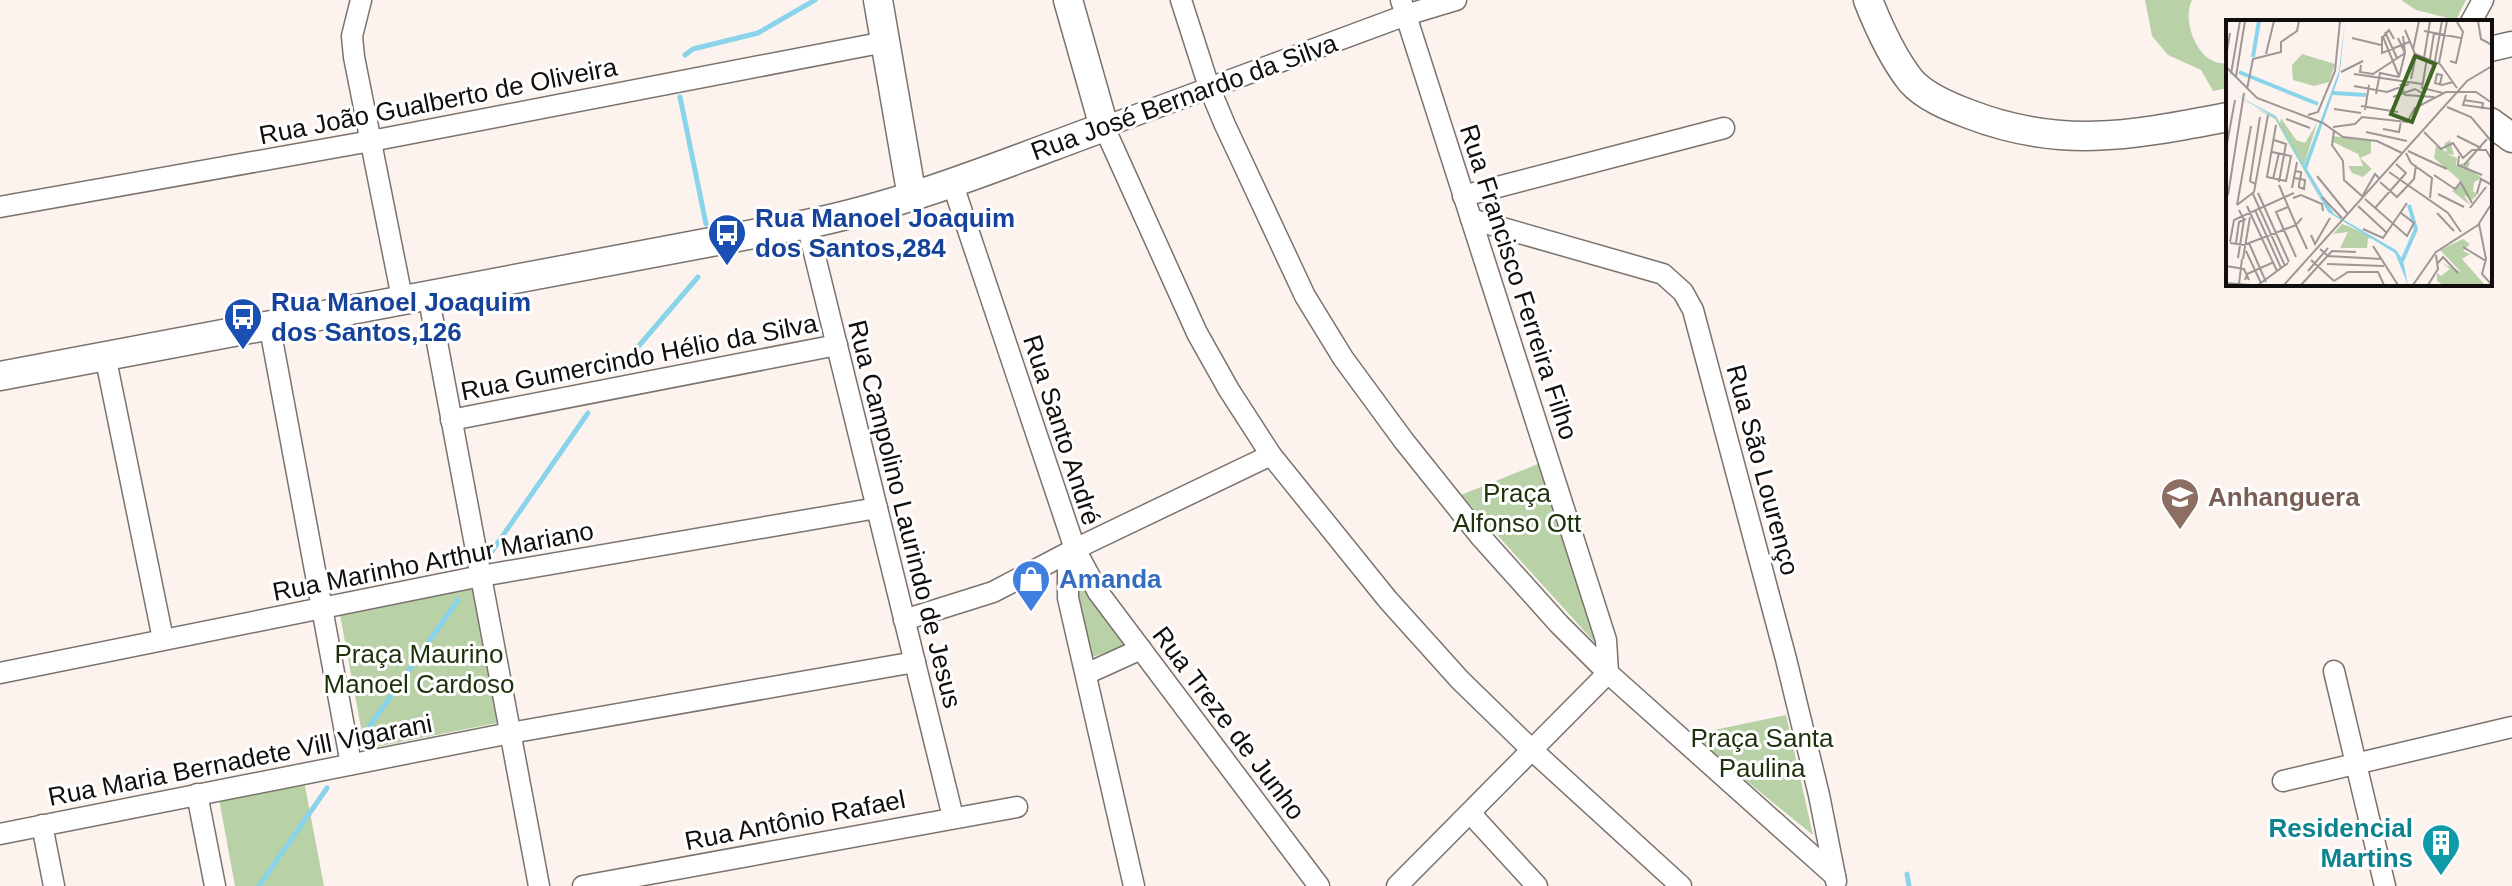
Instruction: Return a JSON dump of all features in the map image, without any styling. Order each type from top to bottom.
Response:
[{"type":"main road","points":[[878,0],[912,197]]},
{"type":"main road","points":[[1068,0],[1104,127]]},
{"type":"main road","points":[[1868,0],[1880,29],[1912,82],[1952,108],[1996,125],[2049,135],[2111,137],[2226,117]]},
{"type":"main road","points":[[2492,123],[2512,138]]},
{"type":"main road","name":"Rua José Bernardo da Silva","points":[[0,376],[856,214],[912,197],[1104,127]]},
{"type":"street","points":[[361,0],[352,36],[371,141],[451,420],[539,886]]},
{"type":"street","points":[[1181,0],[1209,87],[1293,272],[1343,358],[1404,441],[1490,548],[1559,624],[1608,673],[1836,881]]},
{"type":"street","name":"Rua José Bernardo da Silva","points":[[1104,127],[1403,8],[1456,0]]},
{"type":"street","points":[[2472,20],[2483,0]]},
{"type":"street","name":"Rua Francisco Ferreira Filho","points":[[1403,8],[1606,640],[1608,673]]},
{"type":"street","name":"Rua João Gualberto de Oliveira","points":[[0,207],[371,141],[885,42]]},
{"type":"street","points":[[2492,49],[2512,44]]},
{"type":"street","points":[[1104,127],[1197,333],[1271,455],[1349,554],[1421,638],[1532,750],[1681,886]]},
{"type":"street","points":[[1463,196],[1724,128]]},
{"type":"street","name":"Rua Santo André","points":[[952,182],[1075,549],[1066,583],[1134,886]]},
{"type":"street","name":"Rua São Lourenço","points":[[1471,219],[1663,274],[1683,292],[1693,310],[1782,643],[1819,795],[1836,881]]},
{"type":"street","name":"Rua Campolino Laurindo de Jesus","points":[[807,224],[953,817]]},
{"type":"street","points":[[269,323],[351,764]]},
{"type":"street","name":"Rua Gumercindo Hélio da Silva","points":[[451,420],[837,345]]},
{"type":"street","points":[[105,355],[163,639]]},
{"type":"street","points":[[904,620],[993,592],[1271,455]]},
{"type":"street","name":"Rua Marinho Arthur Mariano","points":[[0,673],[481,576],[877,508]]},
{"type":"street","name":"Rua Treze de Junho","points":[[1075,549],[1089,579],[1319,886]]},
{"type":"street","points":[[1086,674],[1141,649]]},
{"type":"street","name":"Rua Maria Bernadete Vill Vigarani","points":[[0,834],[510,733],[915,662]]},
{"type":"street","points":[[2334,671],[2385,886]]},
{"type":"street","points":[[1397,886],[1608,673]]},
{"type":"street","points":[[2283,781],[2511,732]]},
{"type":"street","points":[[197,794],[215,886]]},
{"type":"street","name":"Rua Antônio Rafael","points":[[583,886],[630,882],[1017,807]]},
{"type":"street","points":[[1470,813],[1537,886]]},
{"type":"street","points":[[42,825],[54,886]]},
{"type":"green space","points":[[2145,0],[2192,0],[2189,20],[2195,42],[2209,58],[2226,63],[2226,88],[2213,91],[2201,70],[2168,55],[2152,36]]},
{"type":"green space","points":[[2401,0],[2466,0],[2456,20],[2416,10]]},
{"type":"green space","name":"Praça Alfonso Ott","points":[[1538,464],[1597,645],[1461,495]]},
{"type":"green space","points":[[1078,579],[1126,645],[1093,657],[1075,589]]},
{"type":"green space","name":"Praça Maurino Manoel Cardoso","points":[[472,589],[497,723],[365,749],[340,615]]},
{"type":"green space","name":"Praça Santa Paulina","points":[[1786,715],[1813,835],[1690,735]]},
{"type":"green space","points":[[304,781],[324,886],[235,886],[219,799]]},
{"type":"waterway","points":[[685,55],[693,49],[758,33],[815,0]]},
{"type":"waterway","points":[[680,97],[706,224]]},
{"type":"waterway","points":[[618,370],[698,277]]},
{"type":"waterway","points":[[490,554],[588,413]]},
{"type":"waterway","points":[[360,740],[458,600]]},
{"type":"waterway","points":[[259,886],[327,788]]},
{"type":"waterway","points":[[1907,874],[1909,886]]},
{"type":"place","name":"Rua Manoel Joaquim dos Santos,284","points":[[727,267]]},
{"type":"place","name":"Rua Manoel Joaquim dos Santos,126","points":[[243,351]]},
{"type":"place","name":"Anhanguera","points":[[2180,531]]},
{"type":"place","name":"Amanda","points":[[1031,613]]},
{"type":"place","name":"Residencial Martins","points":[[2441,877]]}]
